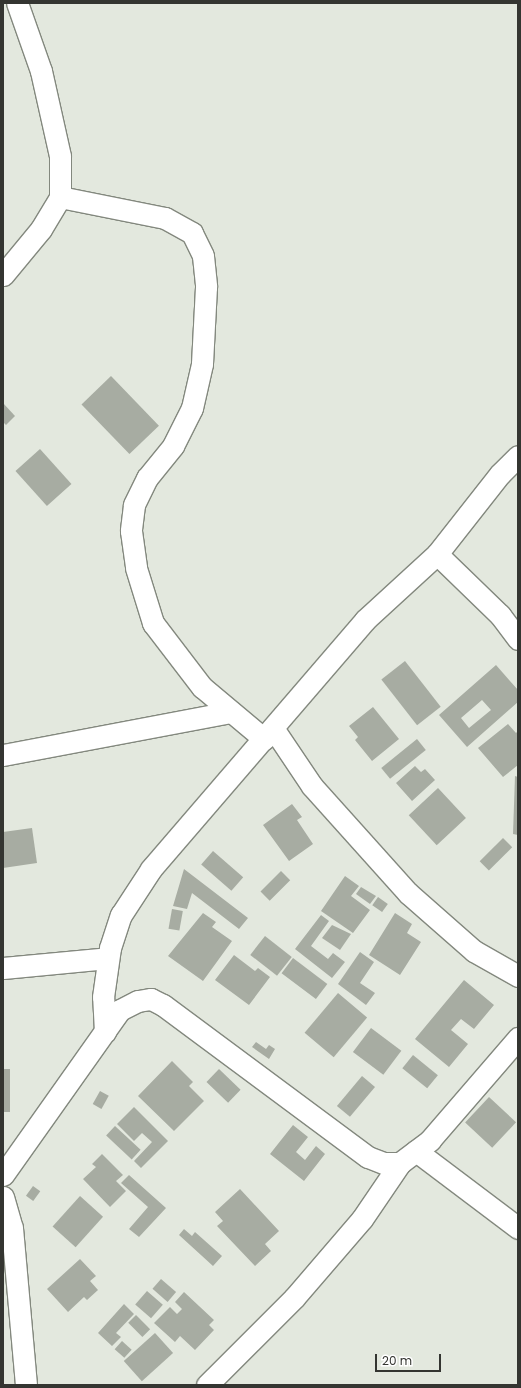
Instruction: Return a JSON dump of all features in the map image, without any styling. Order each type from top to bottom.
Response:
[{"type":"street","points":[[3,275],[37,235],[60,197],[60,156],[41,71],[17,3]]},
{"type":"street","points":[[60,197],[165,218],[192,233],[203,256],[206,287],[202,364],[192,408],[173,446],[147,478],[134,505],[131,531],[136,568],[153,623],[202,687],[231,712],[269,734],[312,786],[408,893],[474,951],[518,976]]},
{"type":"street","points":[[105,1032],[103,997],[108,958],[121,915],[151,869],[269,734],[365,620],[437,554],[500,474],[518,456]]},
{"type":"street","points":[[437,554],[500,615],[518,638]]},
{"type":"street","points":[[3,755],[231,712]]},
{"type":"street","points":[[3,968],[108,958]]},
{"type":"street","points":[[3,1175],[120,1010],[138,1001],[151,999],[368,1157],[384,1163],[408,1157],[518,1228]]},
{"type":"street","points":[[207,1385],[304,1286],[362,1219],[408,1157],[430,1140],[518,1038]]},
{"type":"street","points":[[3,1197],[12,1228],[26,1385]]},
{"type":"building","points":[[111,376],[159,426],[129,454],[82,404]]},
{"type":"building","points":[[3,403],[15,416],[6,425],[3,422]]},
{"type":"building","points":[[40,449],[71,484],[47,506],[15,471]]},
{"type":"building","points":[[405,661],[441,707],[417,725],[381,679]]},
{"type":"building","points":[[496,665],[518,690],[518,702],[467,747],[439,715]],"holes":[[[482,700],[491,710],[469,728],[461,718]]]},
{"type":"building","points":[[373,707],[399,739],[372,761],[355,740],[358,737],[349,726]]},
{"type":"building","points":[[508,724],[516,733],[518,731],[518,765],[503,777],[478,748]]},
{"type":"building","points":[[417,739],[426,750],[390,779],[381,768]]},
{"type":"building","points":[[415,766],[421,772],[425,769],[435,780],[412,801],[396,783]]},
{"type":"building","points":[[515,776],[518,777],[518,835],[513,834]]},
{"type":"building","points":[[438,788],[466,818],[437,845],[409,815]]},
{"type":"building","points":[[292,804],[302,817],[297,820],[313,844],[289,861],[263,825]]},
{"type":"building","points":[[32,828],[37,863],[3,868],[3,832]]},
{"type":"building","points":[[503,838],[512,847],[489,871],[480,861]]},
{"type":"building","points":[[213,851],[243,877],[231,891],[201,865]]},
{"type":"building","points":[[184,869],[248,918],[239,929],[192,893],[187,909],[173,906]]},
{"type":"building","points":[[281,871],[290,880],[270,901],[260,892]]},
{"type":"building","points":[[345,876],[359,886],[351,896],[370,910],[353,933],[321,911]]},
{"type":"building","points":[[361,887],[376,896],[370,904],[356,894]]},
{"type":"building","points":[[378,897],[388,904],[382,912],[372,905]]},
{"type":"building","points":[[172,909],[183,911],[179,931],[169,929]]},
{"type":"building","points":[[203,913],[216,922],[212,927],[232,941],[203,981],[168,956]]},
{"type":"building","points":[[395,913],[412,924],[407,933],[421,942],[400,975],[369,955]]},
{"type":"building","points":[[321,915],[329,921],[311,946],[328,959],[333,953],[345,962],[332,978],[295,949]]},
{"type":"building","points":[[332,925],[351,934],[340,950],[322,938]]},
{"type":"building","points":[[265,936],[292,957],[277,976],[250,955]]},
{"type":"building","points":[[360,952],[374,962],[360,983],[375,993],[366,1005],[338,984]]},
{"type":"building","points":[[234,955],[255,971],[258,968],[270,977],[249,1005],[215,980]]},
{"type":"building","points":[[293,958],[327,984],[316,999],[282,973]]},
{"type":"building","points":[[464,980],[494,1005],[474,1029],[461,1019],[451,1030],[468,1044],[449,1067],[415,1039]]},
{"type":"building","points":[[338,993],[367,1017],[334,1057],[305,1033]]},
{"type":"building","points":[[371,1028],[401,1051],[383,1075],[353,1052]]},
{"type":"building","points":[[256,1042],[266,1049],[269,1045],[275,1049],[269,1059],[252,1047]]},
{"type":"building","points":[[413,1055],[438,1075],[427,1088],[402,1068]]},
{"type":"building","points":[[172,1061],[193,1082],[189,1086],[204,1101],[174,1131],[138,1096]]},
{"type":"building","points":[[3,1069],[10,1069],[10,1112],[3,1112]]},
{"type":"building","points":[[219,1069],[241,1090],[228,1103],[206,1082]]},
{"type":"building","points":[[362,1076],[375,1087],[350,1117],[337,1106]]},
{"type":"building","points":[[100,1091],[109,1096],[101,1109],[93,1104]]},
{"type":"building","points":[[489,1097],[516,1122],[492,1148],[465,1123]]},
{"type":"building","points":[[134,1107],[168,1141],[141,1168],[134,1161],[152,1142],[142,1133],[134,1141],[117,1124]]},
{"type":"building","points":[[293,1125],[308,1137],[296,1152],[305,1160],[316,1146],[325,1154],[304,1181],[270,1154]]},
{"type":"building","points":[[115,1126],[141,1150],[132,1159],[106,1136]]},
{"type":"building","points":[[102,1154],[123,1175],[116,1181],[126,1191],[110,1207],[83,1179],[96,1167],[92,1164]]},
{"type":"building","points":[[129,1175],[166,1208],[139,1237],[129,1229],[148,1207],[121,1183]]},
{"type":"building","points":[[33,1186],[40,1191],[33,1201],[26,1196]]},
{"type":"building","points":[[240,1189],[279,1231],[265,1244],[271,1251],[255,1266],[217,1226],[223,1221],[215,1212]]},
{"type":"building","points":[[80,1196],[103,1217],[76,1247],[53,1226]]},
{"type":"building","points":[[184,1229],[192,1236],[195,1232],[222,1256],[213,1266],[179,1235]]},
{"type":"building","points":[[80,1259],[96,1276],[90,1281],[98,1290],[87,1300],[84,1297],[68,1312],[47,1289]]},
{"type":"building","points":[[161,1279],[176,1292],[168,1302],[152,1289]]},
{"type":"building","points":[[147,1291],[163,1305],[151,1318],[135,1305]]},
{"type":"building","points":[[184,1292],[214,1320],[209,1325],[214,1330],[195,1350],[180,1336],[175,1342],[154,1323],[170,1307],[177,1314],[182,1309],[175,1302]]},
{"type":"building","points":[[124,1304],[134,1314],[116,1333],[121,1337],[112,1346],[98,1333]]},
{"type":"building","points":[[136,1315],[150,1329],[142,1337],[128,1323]]},
{"type":"building","points":[[155,1333],[173,1353],[142,1381],[124,1361]]},
{"type":"building","points":[[122,1341],[132,1350],[124,1358],[115,1349]]}]
